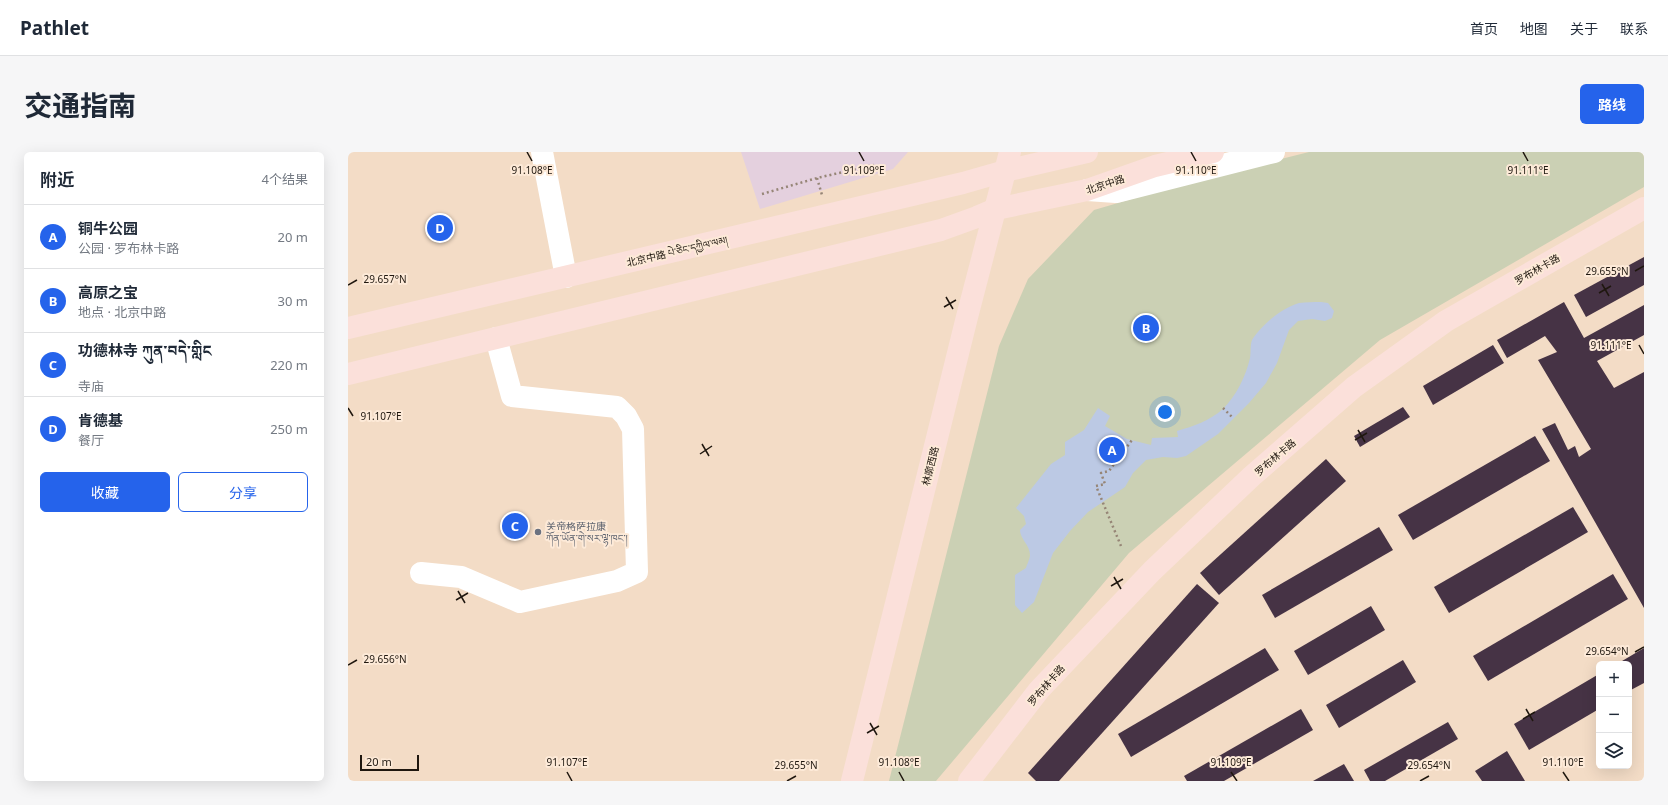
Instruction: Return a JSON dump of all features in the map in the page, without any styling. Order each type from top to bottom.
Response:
[{"type":"main road","points":[[1008,162],[1087,152]]},
{"type":"main road","name":"北京中路","points":[[996,208],[1087,190],[1155,166],[1213,152]]},
{"type":"main road","name":"北京中路 པེ་ཅིང་དཀྱིལ་ལམ།","points":[[348,328],[963,183],[1008,162]]},
{"type":"main road","name":"林廓西路","points":[[852,781],[1008,162]]},
{"type":"main road","points":[[348,374],[941,230],[977,217],[996,208]]},
{"type":"main road","name":"罗布林卡路","points":[[969,781],[1039,690],[1152,570],[1252,476],[1354,388],[1446,321],[1644,208]]},
{"type":"street","points":[[542,152],[566,277]]},
{"type":"street","points":[[1087,190],[1116,192],[1274,152]]},
{"type":"street","points":[[421,573],[461,577],[520,602],[617,581],[638,572],[633,429],[626,416],[617,408],[512,396],[496,338]]},
{"type":"path","points":[[762,194],[817,178],[874,165]]},
{"type":"path","points":[[1223,408],[1234,418]]},
{"type":"path","points":[[1121,546],[1096,486],[1106,484],[1100,473],[1109,471],[1132,440]]},
{"type":"shaded area","points":[[741,152],[908,152],[893,169],[760,209]]},
{"type":"green space","points":[[1309,152],[1644,152],[1644,187],[1380,340],[1129,553],[936,781],[889,781],[999,346],[1028,279],[1094,210],[1200,179]]},
{"type":"water","points":[[1299,303],[1328,303],[1334,311],[1332,318],[1325,321],[1312,319],[1298,321],[1289,330],[1277,363],[1266,383],[1249,403],[1218,434],[1186,456],[1177,458],[1163,457],[1146,460],[1133,473],[1125,487],[1088,512],[1070,531],[1053,553],[1034,602],[1022,613],[1015,605],[1015,575],[1026,568],[1030,558],[1030,551],[1020,533],[1020,530],[1026,524],[1024,516],[1016,508],[1051,464],[1065,455],[1065,442],[1084,430],[1098,408],[1110,416],[1105,426],[1127,439],[1151,445],[1152,438],[1178,437],[1177,431],[1207,420],[1228,404],[1246,372],[1250,358],[1252,340],[1266,323],[1292,305]]},
{"type":"building","points":[[1644,257],[1644,285],[1586,317],[1574,295]]},
{"type":"building","points":[[1564,302],[1584,338],[1644,305],[1644,335],[1597,361],[1614,388],[1644,372],[1644,608],[1542,429],[1555,423],[1568,450],[1575,446],[1579,457],[1591,449],[1538,360],[1557,352],[1545,336],[1507,358],[1497,340]]},
{"type":"building","points":[[1493,345],[1504,363],[1433,405],[1423,386]]},
{"type":"building","points":[[1403,407],[1410,417],[1360,447],[1354,436]]},
{"type":"building","points":[[1535,436],[1550,461],[1413,540],[1398,515]]},
{"type":"building","points":[[1326,459],[1346,481],[1219,595],[1200,573]]},
{"type":"building","points":[[1573,507],[1588,532],[1449,613],[1434,587]]},
{"type":"building","points":[[1379,527],[1393,550],[1275,618],[1262,595]]},
{"type":"building","points":[[1613,574],[1628,599],[1488,681],[1473,656]]},
{"type":"building","points":[[1197,584],[1219,603],[1059,781],[1036,781],[1028,773]]},
{"type":"building","points":[[1371,606],[1385,630],[1308,675],[1294,651]]},
{"type":"building","points":[[1265,648],[1279,670],[1131,757],[1118,734]]},
{"type":"building","points":[[1644,648],[1644,683],[1632,689],[1632,661],[1622,661]]},
{"type":"building","points":[[1403,660],[1416,682],[1339,728],[1326,705]]},
{"type":"building","points":[[1596,676],[1596,711],[1529,750],[1514,724]]},
{"type":"building","points":[[1301,709],[1313,730],[1224,781],[1187,781],[1184,776]]},
{"type":"building","points":[[1448,722],[1458,739],[1385,781],[1370,781],[1364,770]]},
{"type":"building","points":[[1507,751],[1525,781],[1482,781],[1475,771]]},
{"type":"building","points":[[1344,764],[1354,781],[1313,781]]},
{"type":"place","name":"肯德基","points":[[440,228]]},
{"type":"place","name":"高原之宝","points":[[1146,328]]},
{"type":"place","name":"铜牛公园","points":[[1112,450]]},
{"type":"place","name":"功德林寺 ཀུན་བདེ་གླིང","points":[[515,526]]},
{"type":"place","name":"关帝格萨拉康 ཀོན་ཡོན་གེ་སར་ལྷ་ཁང་།","points":[[538,532]]}]
